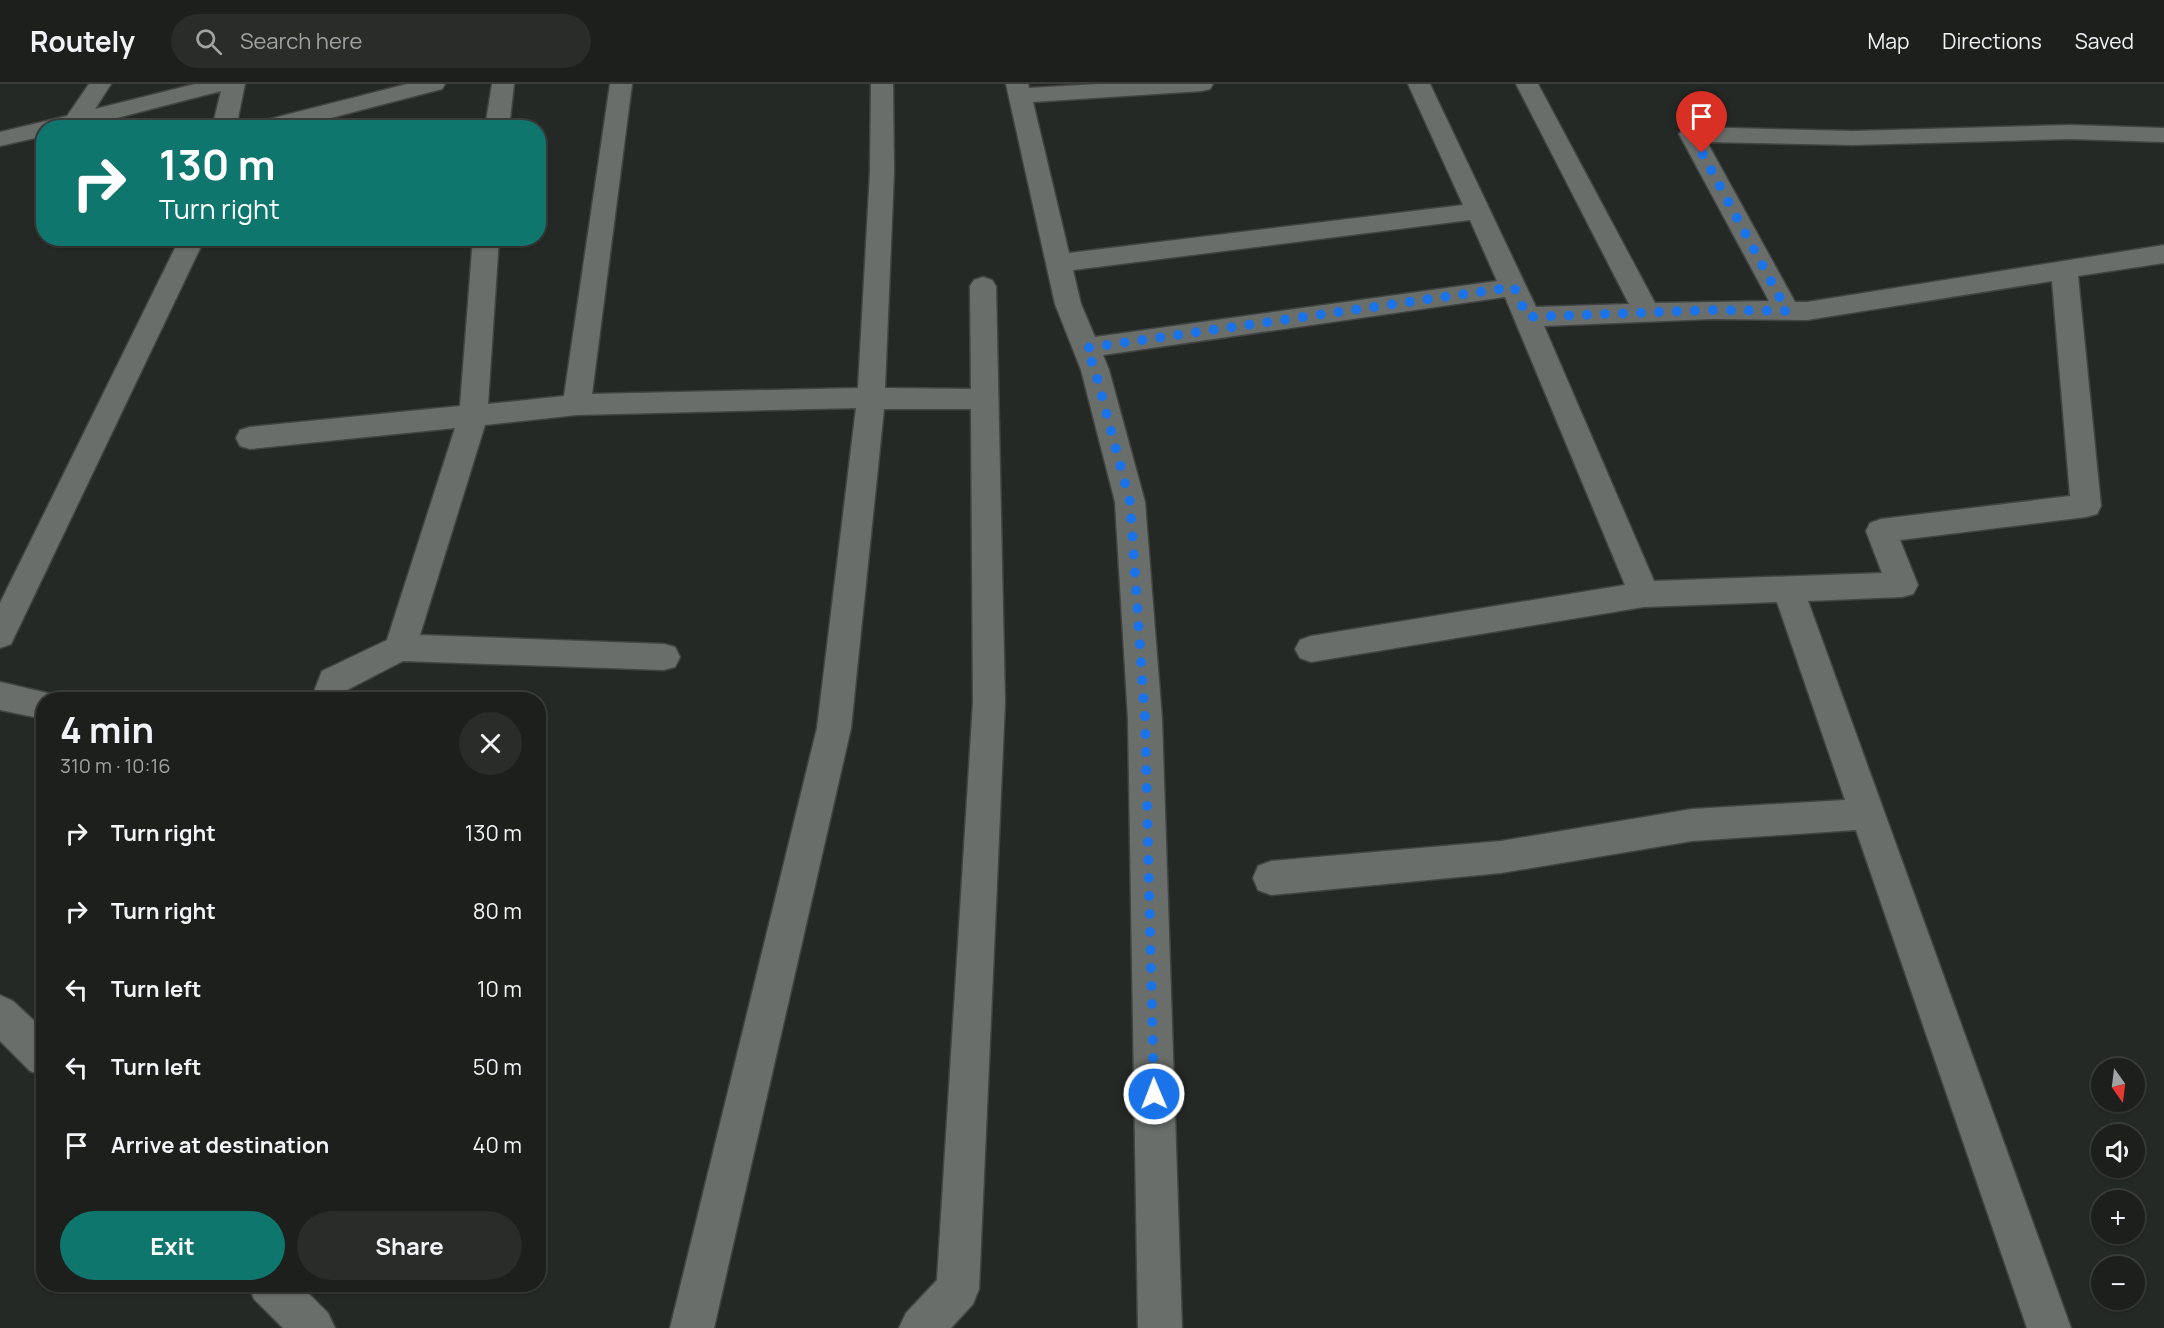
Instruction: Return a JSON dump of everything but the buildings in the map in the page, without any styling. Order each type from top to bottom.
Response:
[{"type":"street","points":[[76,120],[100,84]]},
{"type":"street","points":[[226,120],[234,84]]},
{"type":"street","points":[[293,120],[434,84]]},
{"type":"street","points":[[498,120],[503,84]]},
{"type":"street","points":[[577,405],[621,84]]},
{"type":"street","points":[[692,1328],[834,728],[871,398],[882,172],[882,84]]},
{"type":"street","points":[[1160,1328],[1145,719],[1130,502],[1098,381],[1068,304],[1018,90],[1202,84]]},
{"type":"street","points":[[1419,84],[1514,287],[1644,594]]},
{"type":"street","points":[[1527,84],[1552,137],[1647,312]]},
{"type":"street","points":[[79,120],[208,86]]},
{"type":"street","points":[[0,139],[36,130]]},
{"type":"street","points":[[1787,311],[1691,134],[1853,138],[2070,132],[2164,135]]},
{"type":"street","points":[[1059,263],[1478,211]]},
{"type":"street","points":[[0,635],[188,246]]},
{"type":"street","points":[[400,648],[473,417],[485,246]]},
{"type":"street","points":[[1527,317],[1647,312],[1807,311],[2164,254]]},
{"type":"street","points":[[1311,649],[1644,594],[1902,585],[1881,531],[2086,506],[2064,269]]},
{"type":"street","points":[[921,1328],[958,1289],[989,702],[983,285]]},
{"type":"street","points":[[1086,348],[1514,287]]},
{"type":"street","points":[[250,438],[577,405],[871,398],[983,399]]},
{"type":"street","points":[[1788,589],[2049,1328]]},
{"type":"street","points":[[330,692],[334,681],[400,648],[664,657]]},
{"type":"street","points":[[0,696],[36,703]]},
{"type":"street","points":[[1272,878],[1502,857],[1692,825],[1868,814]]},
{"type":"street","points":[[0,1014],[36,1049]]},
{"type":"street","points":[[277,1292],[313,1328]]},
{"type":"route","points":[[1154,1094],[1145,719],[1130,502],[1095,370],[1086,348],[1514,287],[1527,317],[1713,310],[1787,311],[1702,153]]}]
